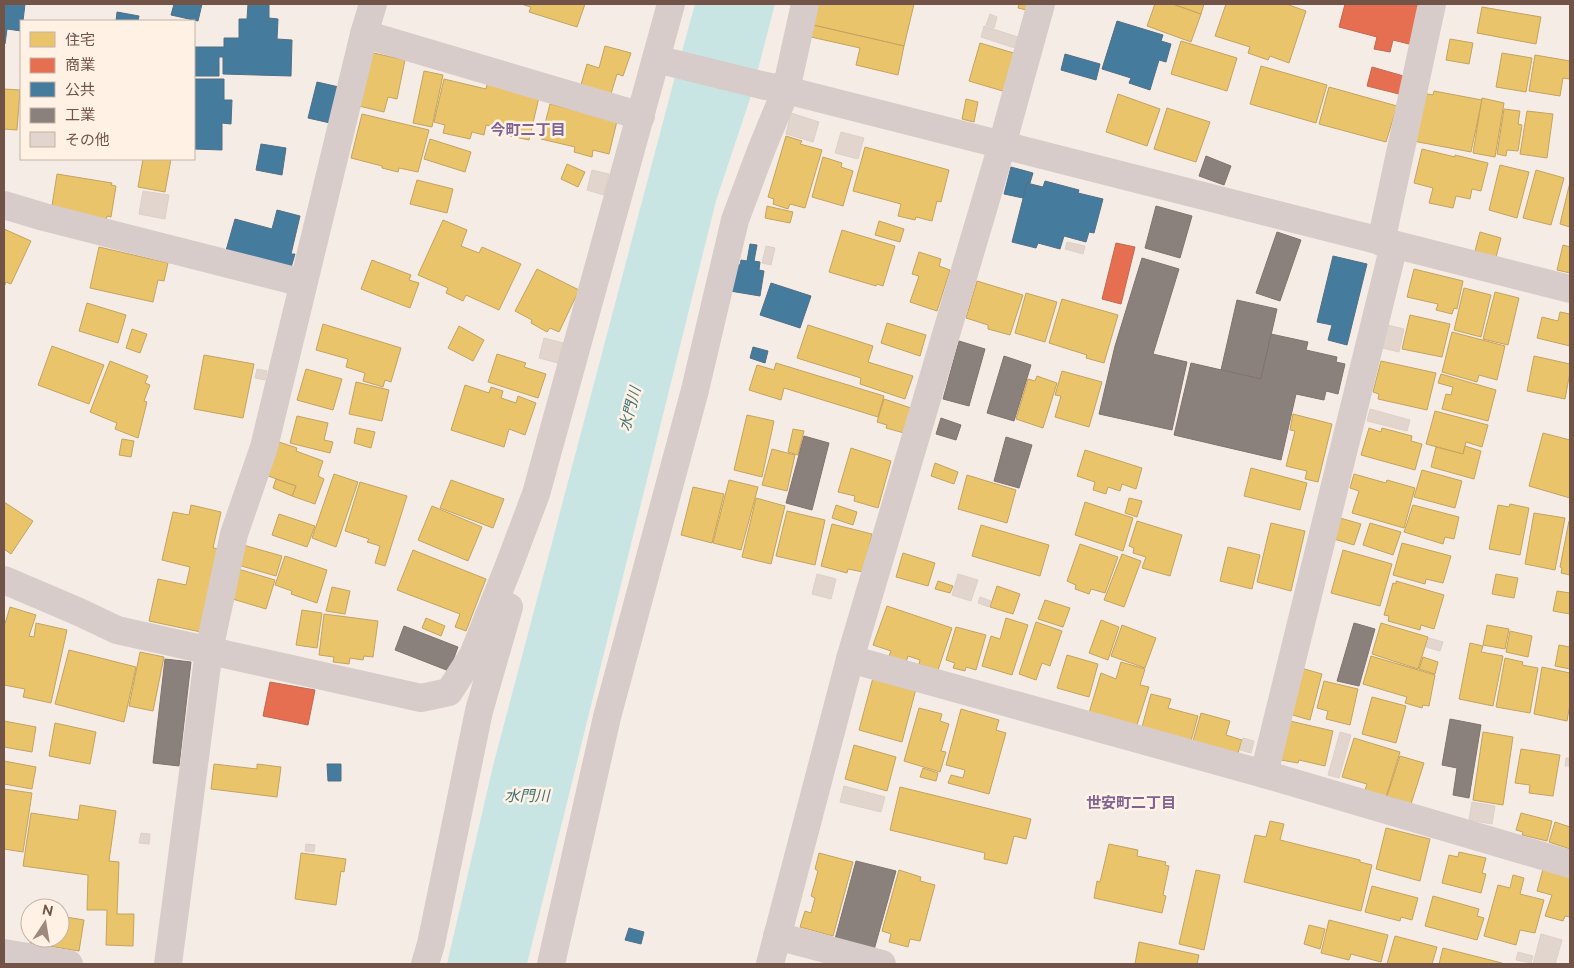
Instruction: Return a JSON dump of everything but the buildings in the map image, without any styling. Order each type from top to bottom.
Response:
[{"type":"street","points":[[168,964],[209,650],[234,534],[264,447],[364,34],[374,4]]},
{"type":"street","points":[[4,580],[117,630],[421,698],[449,692],[473,655],[536,494],[641,116],[665,61],[671,4]]},
{"type":"street","points":[[550,964],[607,717],[695,390],[735,220],[762,148],[774,88],[805,4]]},
{"type":"street","points":[[770,964],[850,659],[1002,145],[1041,4]]},
{"type":"street","points":[[1264,774],[1388,243],[1432,4]]},
{"type":"street","points":[[364,34],[641,116]]},
{"type":"street","points":[[665,61],[1570,289]]},
{"type":"street","points":[[4,205],[44,217],[303,283]]},
{"type":"street","points":[[425,964],[432,944],[479,711],[512,597],[508,568]]},
{"type":"street","points":[[850,659],[1264,774],[1570,864]]},
{"type":"street","points":[[777,936],[882,964]]},
{"type":"street","points":[[4,953],[69,964]]},
{"type":"water","name":"水門川","points":[[695,4],[775,4],[751,96],[716,201],[527,964],[447,964],[493,766]]},
{"type":"district","name":"今町二丁目","points":[[528,130]]},
{"type":"district","name":"世安町二丁目","points":[[1131,803]]}]
